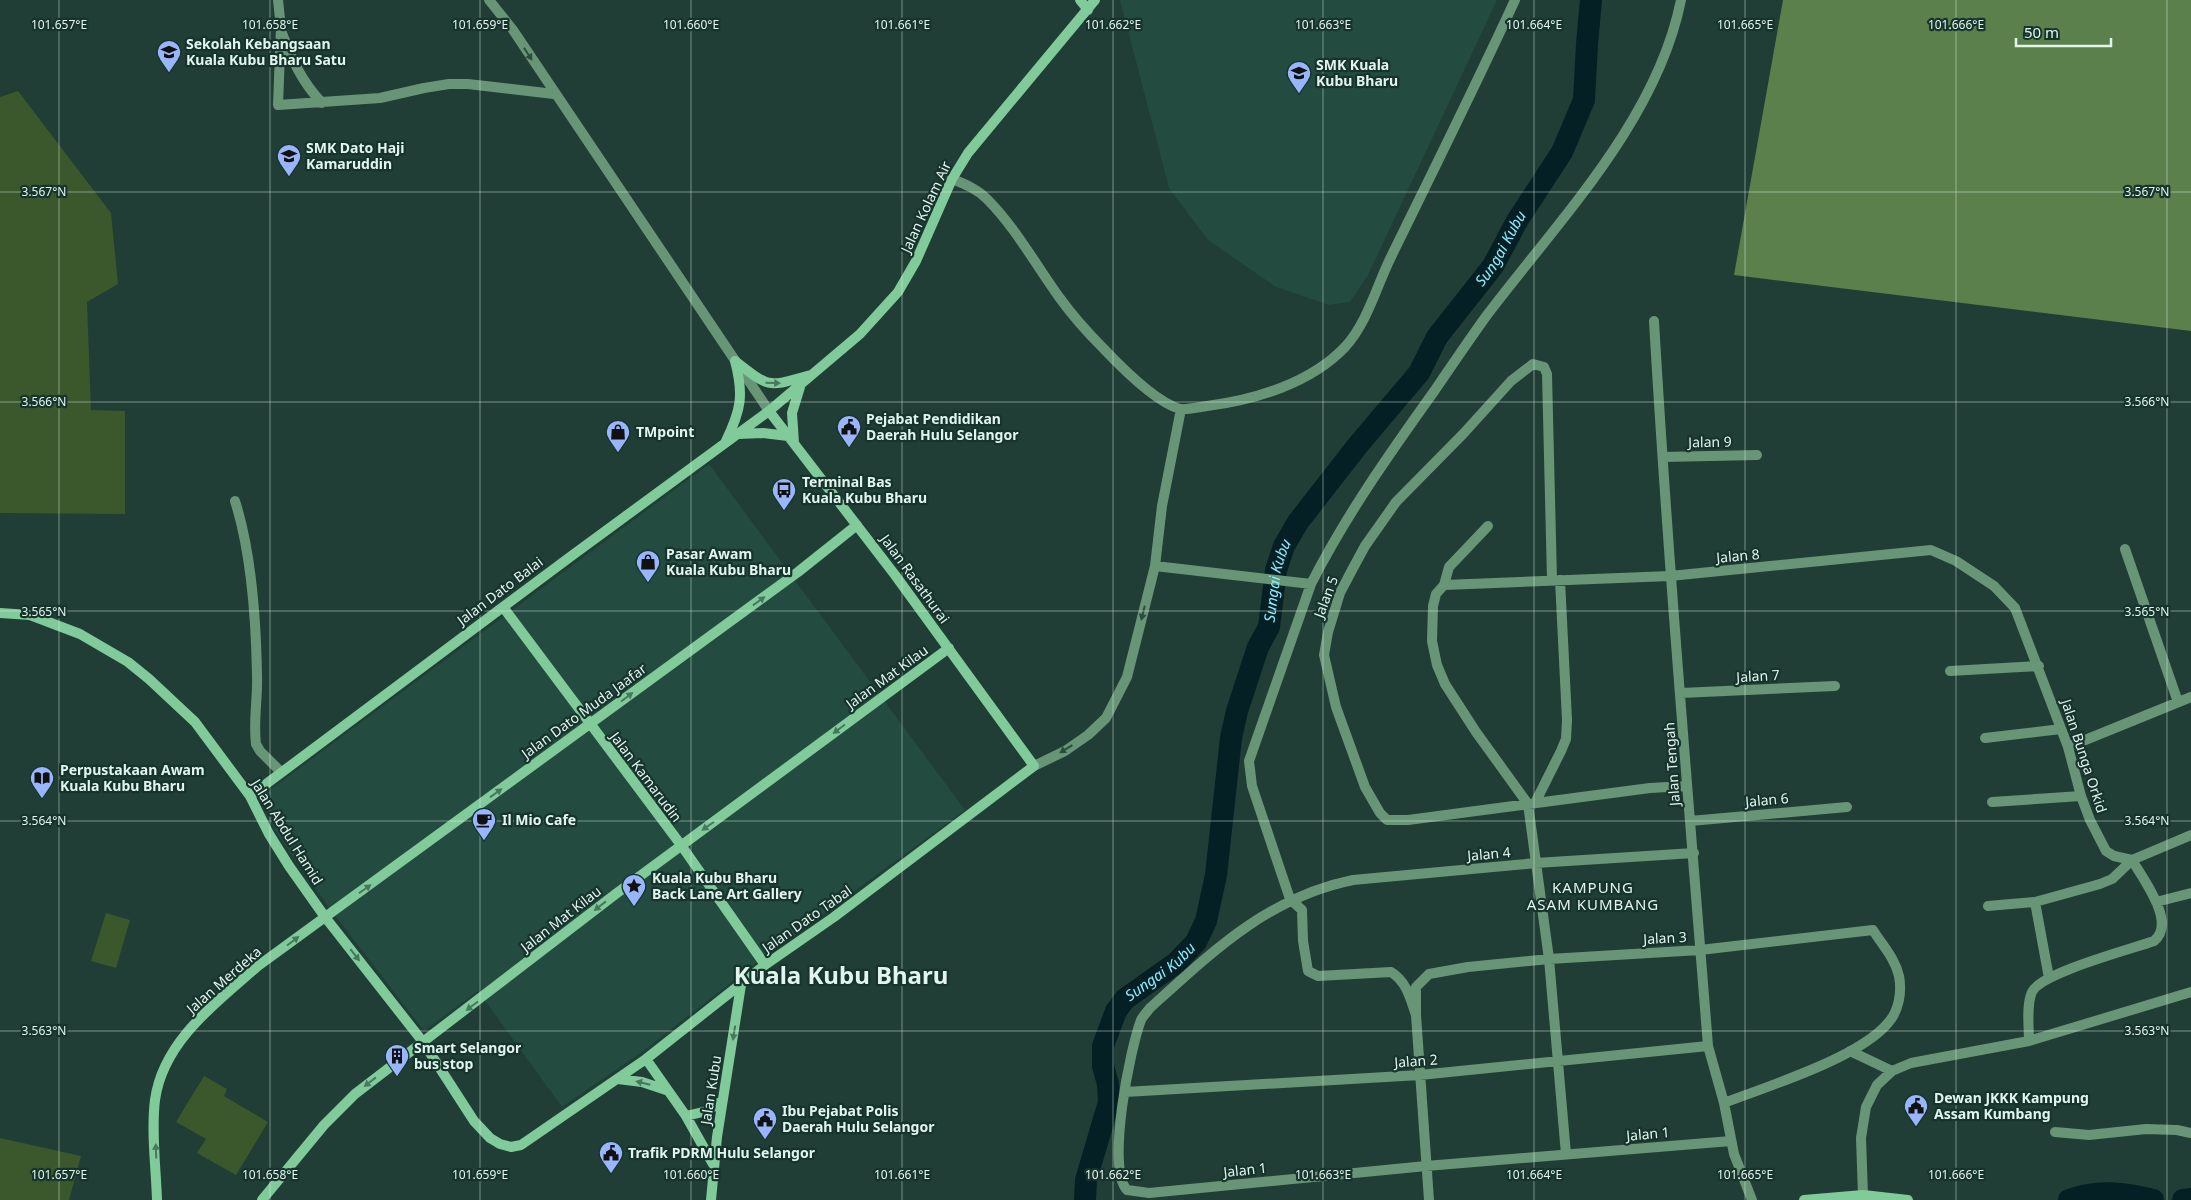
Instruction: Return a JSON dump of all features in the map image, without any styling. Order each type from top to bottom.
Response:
[{"type":"street","points":[[278,0],[280,28],[278,105],[380,98],[449,84],[468,84],[554,94]]},
{"type":"street","points":[[489,0],[513,30],[554,94],[769,411]]},
{"type":"street","points":[[1080,0],[1088,10]]},
{"type":"street","name":"Jalan Kolam Air","points":[[769,411],[801,386],[860,334],[898,292],[916,261],[952,179],[968,153],[1095,0]]},
{"type":"street","points":[[952,179],[970,186],[986,198],[1007,223],[1078,321],[1133,379],[1181,409],[1239,401],[1295,382],[1334,358],[1347,345],[1366,313],[1388,262],[1455,128],[1515,0]]},
{"type":"street","points":[[1429,1200],[1416,1014],[1408,991],[1400,978],[1391,972],[1318,976],[1308,971],[1303,941],[1302,910],[1290,899],[1252,786],[1249,761],[1311,584],[1324,558],[1383,462],[1485,317],[1591,181],[1638,111],[1656,78],[1667,52],[1681,0]]},
{"type":"street","points":[[280,28],[299,74],[322,103]]},
{"type":"street","name":"Jalan Tengah","points":[[1654,321],[1670,576],[1694,853],[1708,1046],[1724,1103],[1731,1141],[1752,1200]]},
{"type":"street","points":[[735,361],[763,382],[772,384],[816,373]]},
{"type":"street","points":[[726,443],[740,408],[741,384],[735,361]]},
{"type":"street","name":"Jalan 5","points":[[1556,580],[1547,374],[1544,367],[1533,364],[1511,381],[1391,510],[1365,546],[1340,594],[1328,632],[1324,655],[1336,707],[1365,787],[1383,817],[1392,821],[1408,820],[1650,788],[1687,786]]},
{"type":"street","points":[[738,434],[769,433],[791,439],[793,404],[801,386]]},
{"type":"street","points":[[1034,766],[1065,751],[1088,735],[1106,718],[1127,677],[1155,566],[1162,506],[1181,409]]},
{"type":"street","name":"Jalan Dato Balai","points":[[250,796],[769,411]]},
{"type":"street","name":"Jalan Rasathurai","points":[[769,411],[949,648],[1034,766]]},
{"type":"street","name":"Jalan 9","points":[[1663,457],[1757,455]]},
{"type":"street","points":[[235,500],[246,545],[253,608],[257,676],[256,744],[260,752],[281,772]]},
{"type":"street","name":"Jalan Dato Muda Jaafar","points":[[325,917],[798,572],[857,525]]},
{"type":"street","points":[[1488,526],[1449,567],[1444,585],[1436,594],[1433,606],[1432,641],[1437,665],[1445,684],[1476,732],[1531,803],[1536,863],[1549,958],[1566,1154]]},
{"type":"street","points":[[2125,549],[2178,702]]},
{"type":"street","name":"Jalan 8","points":[[1444,585],[1670,576],[1931,550],[1956,561],[1994,586],[2015,608]]},
{"type":"street","points":[[1155,566],[1257,576],[1311,584]]},
{"type":"street","points":[[1531,803],[1566,739],[1567,720],[1556,580]]},
{"type":"street","name":"Jalan Kamarudin","points":[[503,607],[681,845],[765,965]]},
{"type":"street","name":"Jalan Bunga Orkid","points":[[2015,608],[2062,729],[2081,796],[2090,820],[2106,851],[2114,856],[2132,860]]},
{"type":"street","name":"Jalan Abdul Hamid","points":[[0,613],[30,615],[80,634],[128,662],[195,722],[250,796],[268,834],[325,917],[423,1042],[474,1121],[490,1138],[500,1144],[511,1147],[521,1145]]},
{"type":"street","name":"Jalan Mat Kilau","points":[[262,1200],[324,1125],[354,1094],[681,845],[949,648]]},
{"type":"street","points":[[1950,671],[2039,666]]},
{"type":"street","name":"Jalan 7","points":[[1681,693],[1835,686]]},
{"type":"street","points":[[2068,747],[2191,697]]},
{"type":"street","points":[[1985,738],[2062,729]]},
{"type":"street","name":"Jalan Dato Tabal","points":[[521,1145],[646,1059],[765,965],[829,921],[1034,766]]},
{"type":"street","points":[[1992,802],[2081,796]]},
{"type":"street","name":"Jalan 6","points":[[1690,821],[1847,807]]},
{"type":"street","points":[[1988,906],[2035,902],[2100,884],[2112,879],[2132,860],[2191,835]]},
{"type":"street","name":"Jalan 4","points":[[1290,899],[1324,887],[1353,880],[1536,863],[1694,853]]},
{"type":"street","points":[[2029,1041],[2030,998],[2032,990],[2037,985],[2068,969],[2154,941],[2160,936],[2163,926],[2156,902],[2132,860]]},
{"type":"street","points":[[2156,902],[2191,893]]},
{"type":"street","name":"Jalan 1","points":[[1290,899],[1228,939],[1150,1008],[1142,1018],[1122,1108],[1118,1148],[1119,1176],[1127,1190],[1134,1192],[1159,1192],[1426,1166],[1731,1141]]},
{"type":"street","points":[[2035,902],[2049,978]]},
{"type":"street","name":"Jalan Merdeka","points":[[158,1200],[154,1103],[162,1075],[174,1052],[198,1019],[258,966],[325,917]]},
{"type":"street","name":"Jalan 3","points":[[1416,1014],[1416,987],[1429,974],[1468,967],[1549,958],[1700,950],[1873,930],[1896,964],[1900,990],[1898,1007],[1890,1022],[1882,1030],[1850,1051],[1724,1103]]},
{"type":"street","name":"Jalan Kubu","points":[[711,1200],[722,1100],[741,985]]},
{"type":"street","points":[[1863,1194],[1861,1149],[1864,1114],[1877,1085],[1892,1071],[1911,1063],[2029,1041],[2191,992]]},
{"type":"street","name":"Jalan 2","points":[[1125,1092],[1420,1075],[1708,1046]]},
{"type":"street","points":[[1850,1051],[1892,1071]]},
{"type":"street","points":[[646,1059],[686,1116],[714,1164]]},
{"type":"street","points":[[618,1078],[642,1082],[666,1090]]},
{"type":"street","points":[[686,1116],[706,1111],[722,1100]]},
{"type":"street","points":[[2055,1132],[2089,1135],[2146,1130],[2177,1130],[2191,1133]]},
{"type":"street","points":[[1804,1200],[1863,1194],[1908,1200]]},
{"type":"shaded area","name":"SMK Kuala Kubu Bharu","points":[[1120,0],[1497,0],[1368,275],[1350,302],[1329,305],[1276,287],[1208,240],[1169,188]]},
{"type":"shaded area","points":[[18,91],[111,213],[118,284],[87,302],[91,410],[125,411],[125,514],[0,513],[0,97]]},
{"type":"shaded area","points":[[709,464],[965,810],[751,967],[642,1052],[562,1107],[478,991],[424,1031],[327,905],[276,832],[259,798]]},
{"type":"shaded area","points":[[106,913],[130,920],[116,968],[91,961]]},
{"type":"shaded area","points":[[204,1076],[227,1089],[224,1096],[268,1122],[236,1175],[197,1153],[206,1139],[176,1122]]},
{"type":"shaded area","points":[[0,1138],[81,1156],[69,1200],[0,1200]]},
{"type":"green space","points":[[1783,0],[2191,0],[2191,331],[1734,275]]},
{"type":"waterway","name":"Sungai Kubu","points":[[1085,1200],[1086,1180],[1109,1102],[1108,1084],[1103,1066],[1103,1046],[1116,1011],[1125,999],[1176,963],[1196,942],[1206,921],[1216,875],[1231,738],[1237,711],[1258,647],[1269,627],[1276,570],[1284,546],[1298,522],[1358,445],[1419,373],[1437,337],[1493,266],[1517,221],[1562,152],[1584,100],[1591,0]]},
{"type":"waterway","points":[[2069,1200],[2101,1193],[2153,1200]]},
{"type":"waterway","points":[[2183,1200],[2191,1199]]},
{"type":"place","name":"Sekolah Kebangsaan Kuala Kubu Bharu Satu","points":[[169,73]]},
{"type":"place","name":"SMK Kuala Kubu Bharu","points":[[1299,94]]},
{"type":"place","name":"SMK Dato Haji Kamaruddin","points":[[289,177]]},
{"type":"place","name":"Pejabat Pendidikan Daerah Hulu Selangor","points":[[849,448]]},
{"type":"place","name":"TMpoint","points":[[618,453]]},
{"type":"place","name":"Terminal Bas Kuala Kubu Bharu","points":[[784,511]]},
{"type":"place","name":"Pasar Awam Kuala Kubu Bharu","points":[[648,583]]},
{"type":"place","name":"Perpustakaan Awam Kuala Kubu Bharu","points":[[42,799]]},
{"type":"place","name":"Il Mio Cafe","points":[[484,841]]},
{"type":"place","name":"Kuala Kubu Bharu Back Lane Art Gallery","points":[[634,907]]},
{"type":"place","name":"Smart Selangor bus stop","points":[[397,1077]]},
{"type":"place","name":"Dewan JKKK Kampung Assam Kumbang","points":[[1916,1127]]},
{"type":"place","name":"Ibu Pejabat Polis Daerah Hulu Selangor","points":[[765,1140]]},
{"type":"place","name":"Trafik PDRM Hulu Selangor","points":[[611,1174]]},
{"type":"district","name":"KAMPUNG ASAM KUMBANG","points":[[1593,896]]},
{"type":"district","name":"Kuala Kubu Bharu","points":[[841,976]]}]
